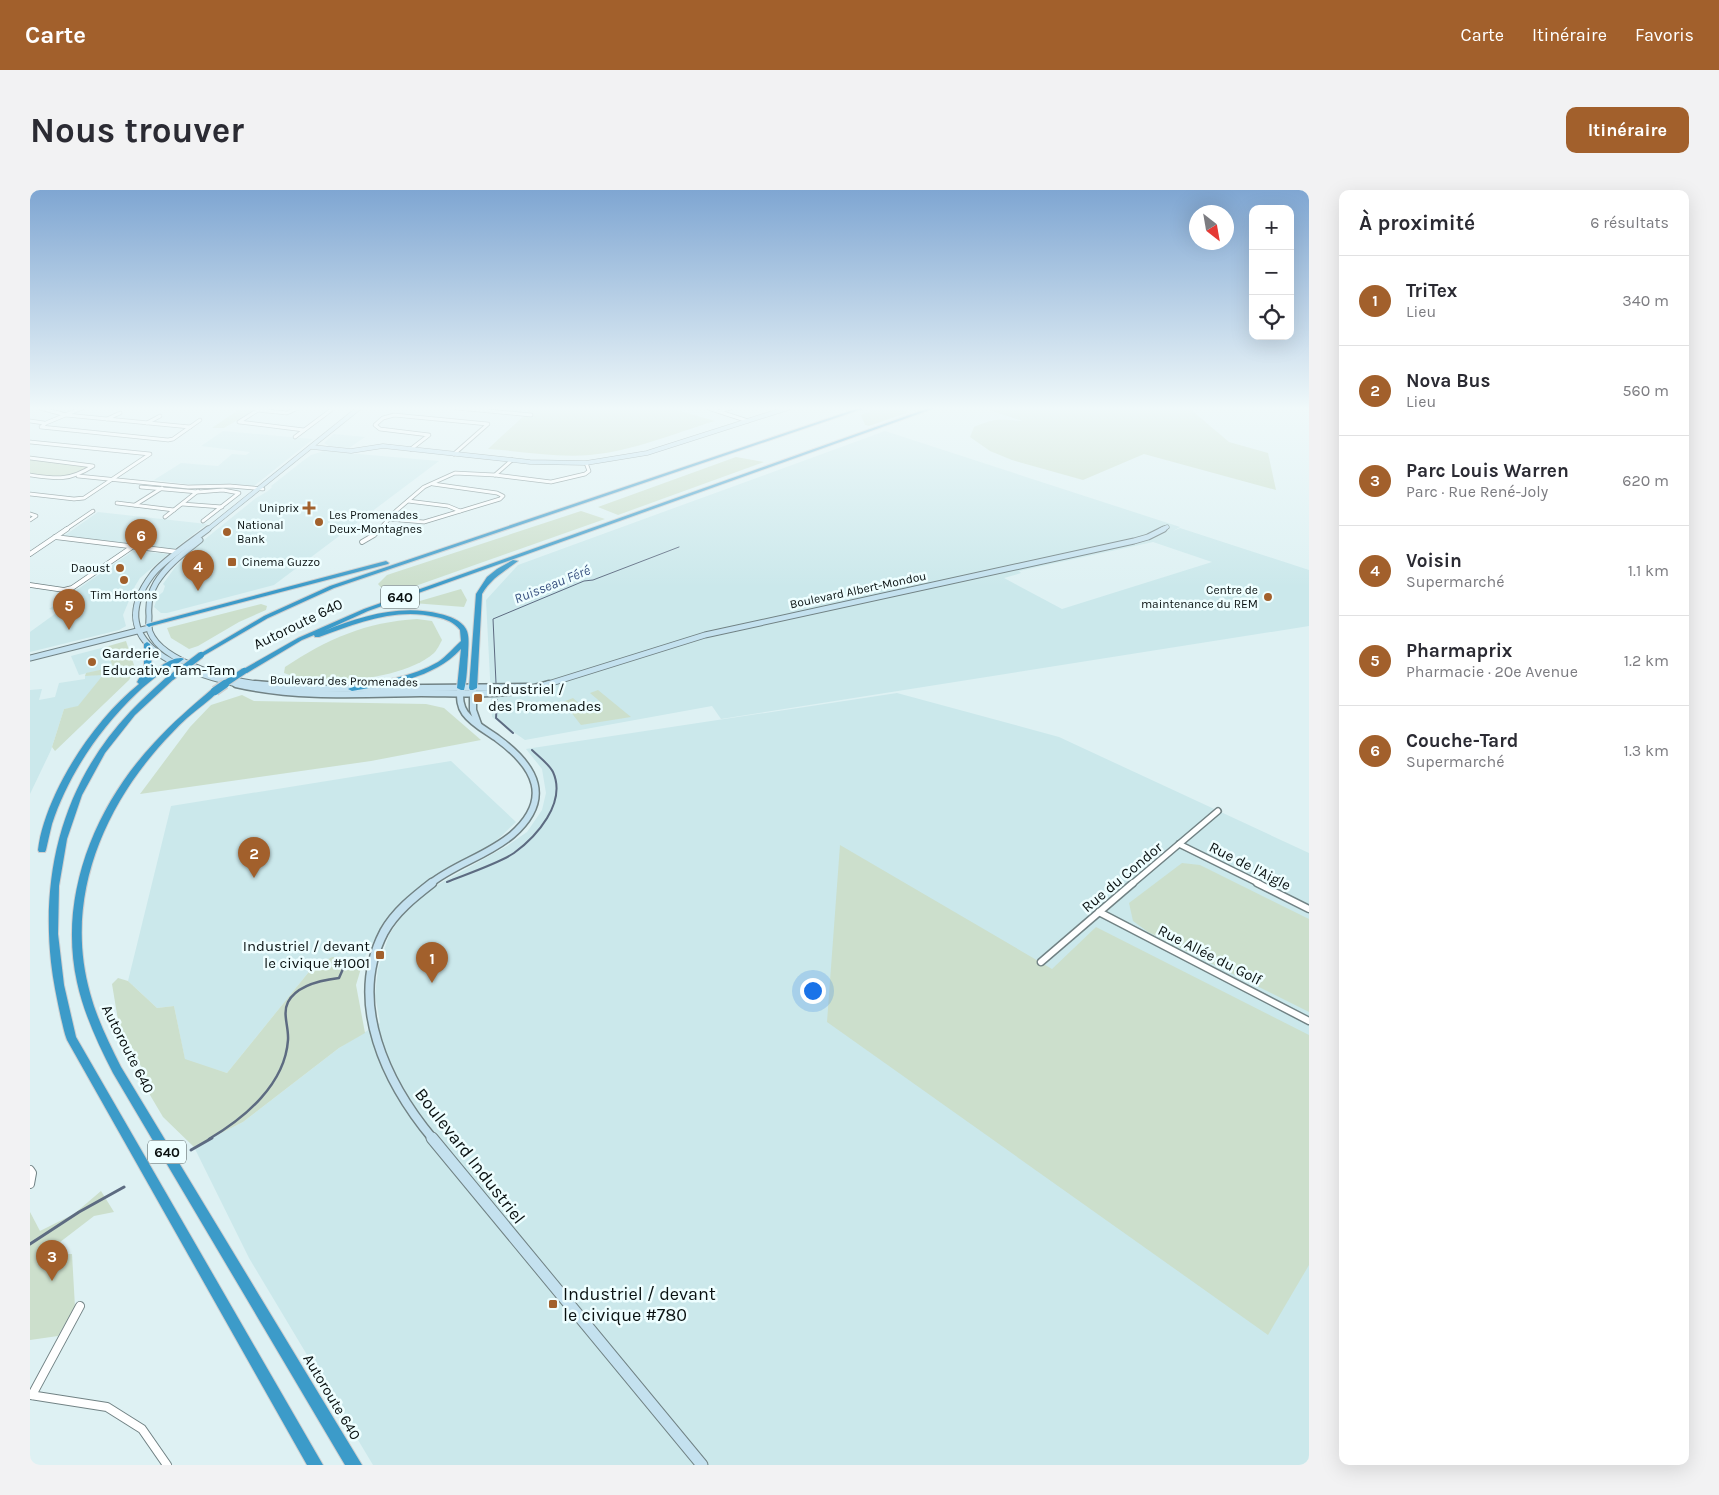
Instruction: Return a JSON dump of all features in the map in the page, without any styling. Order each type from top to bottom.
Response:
[{"type":"highway","name":"Autoroute 640","points":[[52,822],[103,744],[135,709],[172,676],[201,655],[249,626],[310,596],[685,468]]},
{"type":"highway","name":"Autoroute 640","points":[[354,1465],[117,1070],[92,1017],[79,970],[76,922],[86,864],[107,814],[117,796],[155,745],[181,719],[215,691],[244,671],[290,644],[343,619],[766,468]]},
{"type":"highway","points":[[473,691],[477,601],[483,585],[494,574],[505,567],[563,540]]},
{"type":"highway","points":[[149,626],[463,542]]},
{"type":"highway","points":[[244,671],[316,637],[352,623],[393,614],[422,612],[447,618],[462,628],[460,691]]},
{"type":"highway","points":[[352,688],[396,680],[421,672],[449,658],[463,643]]},
{"type":"highway","points":[[43,858],[54,805],[84,750],[130,696],[147,672],[147,644]]},
{"type":"highway","points":[[130,696],[156,672],[180,659]]},
{"type":"highway","name":"640","points":[[44,968],[54,1003],[71,1037],[315,1465]]},
{"type":"street","points":[[78,476],[91,468]]},
{"type":"street","points":[[30,494],[80,499],[130,468]]},
{"type":"street","points":[[30,654],[149,626],[147,607],[151,590],[162,573],[287,468]]},
{"type":"street","points":[[137,629],[135,606],[139,594],[156,570],[288,468]]},
{"type":"street","points":[[495,475],[504,468]]},
{"type":"street","points":[[362,542],[374,535],[388,519],[424,487],[460,472],[556,482],[585,474],[588,471],[587,468]]},
{"type":"street","points":[[30,475],[66,479],[78,476],[201,487],[227,485],[260,489]]},
{"type":"street","points":[[388,519],[424,522],[500,500],[502,496],[497,493],[432,484]]},
{"type":"street","points":[[134,505],[168,485]]},
{"type":"street","points":[[141,487],[198,492],[223,490],[239,493],[204,521]]},
{"type":"street","points":[[165,516],[198,492],[201,487]]},
{"type":"street","points":[[408,501],[448,506],[460,511]]},
{"type":"street","points":[[117,503],[174,510]]},
{"type":"street","points":[[182,504],[222,507]]},
{"type":"street","points":[[30,554],[94,511]]},
{"type":"street","points":[[30,514],[36,516],[30,520]]},
{"type":"street","name":"Boulevard Albert-Mondou","points":[[473,691],[521,692],[695,638],[1134,541],[1151,536],[1167,527]]},
{"type":"street","points":[[55,537],[184,553]]},
{"type":"street","points":[[30,585],[71,589],[133,547]]},
{"type":"street","name":"Boulevard des Promenades","points":[[149,626],[163,647],[180,659],[213,673],[251,682],[295,687],[460,691]]},
{"type":"street","points":[[30,658],[137,629]]},
{"type":"street","name":"Boulevard des Promenades","points":[[137,629],[147,644],[172,663],[214,680],[269,691],[315,694],[473,691]]},
{"type":"street","name":"Boulevard Industriel","points":[[460,691],[464,713],[519,756],[531,770],[536,792],[533,809],[524,822],[508,837],[430,884],[413,897],[394,917],[380,941],[369,975],[369,1006],[375,1037],[396,1086],[421,1125],[702,1465]]},
{"type":"street","points":[[473,691],[473,712],[479,726]]},
{"type":"street","name":"Rue du Condor","points":[[1041,962],[1218,811]]},
{"type":"street","name":"Rue de l'Aigle","points":[[1179,844],[1309,909]]},
{"type":"street","name":"Rue Allée du Golf","points":[[1100,912],[1309,1021]]},
{"type":"street","points":[[30,1170],[32,1173],[30,1184]]},
{"type":"street","points":[[80,1306],[31,1395],[107,1407],[142,1430],[167,1465]]},
{"type":"shaded area","points":[[174,468],[277,468],[254,486],[231,484],[194,485],[154,480]]},
{"type":"shaded area","points":[[294,468],[430,468],[274,585],[167,613],[161,613],[154,607],[158,596],[163,592],[165,586],[163,584],[176,566],[196,552],[194,548],[256,498],[268,491],[271,486]]},
{"type":"shaded area","points":[[785,468],[997,468],[1180,527],[1173,531],[1180,528],[1309,570],[1309,626],[721,719],[712,706],[525,740],[492,717],[486,600],[518,565]],"holes":[[[1153,542],[1212,562],[1062,609],[1004,578],[1021,573],[1019,571]]]},
{"type":"shaded area","points":[[98,512],[207,524],[173,550],[64,536]]},
{"type":"shaded area","points":[[133,551],[168,554],[140,578],[135,586],[123,615],[126,626],[119,630],[30,652],[30,632],[59,611],[49,609]]},
{"type":"shaded area","name":"Garderie Educative Tam-Tam","points":[[105,647],[113,667],[79,675],[71,656]]},
{"type":"shaded area","points":[[104,674],[78,707],[64,709],[51,750],[30,794],[30,690],[42,689],[39,700],[55,697],[59,683],[85,679],[85,676]]},
{"type":"shaded area","points":[[897,693],[1059,737],[1309,853],[1309,1465],[373,1465],[249,1258],[194,1147],[243,1122],[339,1048],[380,1023],[375,995],[378,969],[389,935],[401,917],[430,889],[507,846],[527,832],[542,810],[546,793],[542,769],[526,749]]},
{"type":"shaded area","points":[[451,761],[516,822],[495,842],[413,892],[380,930],[364,958],[332,957],[312,968],[227,1073],[185,1060],[174,1006],[157,1008],[128,981],[171,806]]},
{"type":"green space","points":[[30,468],[91,468],[76,476],[63,479],[30,475]]},
{"type":"green space","points":[[707,468],[749,468],[618,515],[598,507]]},
{"type":"green space","points":[[1039,468],[1112,468],[1083,480]]},
{"type":"green space","points":[[1194,468],[1271,468],[1276,490]]},
{"type":"green space","points":[[581,511],[605,519],[390,595],[378,584],[387,575]]},
{"type":"green space","points":[[461,589],[467,600],[464,607],[413,603]]},
{"type":"green space","points":[[261,604],[267,606],[266,610],[189,649],[171,638],[167,628]]},
{"type":"green space","points":[[417,619],[432,621],[442,640],[434,653],[403,670],[361,679],[339,680],[300,678],[284,673],[285,667],[332,640],[364,628]]},
{"type":"green space","points":[[126,641],[135,668],[129,680],[55,751],[52,747],[64,709],[78,706],[103,675],[85,676],[86,673],[113,667],[105,647]]},
{"type":"green space","points":[[598,690],[631,717],[581,725],[563,702],[573,698],[586,710],[603,704],[590,693]]},
{"type":"green space","points":[[242,695],[254,701],[426,704],[444,708],[481,740],[371,761],[140,794],[190,727],[211,705]]},
{"type":"green space","points":[[840,845],[1052,969],[1096,927],[1309,1035],[1309,1265],[1268,1335],[827,1022]]},
{"type":"green space","points":[[1182,863],[1200,865],[1309,919],[1309,1012],[1148,932],[1133,921],[1129,903]]},
{"type":"green space","points":[[332,957],[364,958],[356,985],[365,1033],[339,1048],[243,1122],[194,1147],[163,1117],[150,1095],[142,1068],[127,1042],[118,1020],[112,984],[118,978],[128,981],[157,1008],[174,1006],[185,1059],[227,1073],[312,968]]},
{"type":"green space","points":[[101,1191],[114,1212],[94,1216],[51,1249],[55,1254],[72,1254],[75,1307],[58,1336],[30,1340],[30,1212],[40,1231],[74,1214]]},
{"type":"waterway","name":"Ruisseau Féré","points":[[496,683],[493,619],[584,581],[593,580],[679,547]]},
{"type":"waterway","name":"Ruisseau Féré","points":[[497,700],[496,718],[513,733]]},
{"type":"waterway","name":"Ruisseau Féré","points":[[447,882],[508,857],[523,846],[540,829],[553,807],[556,784],[551,769],[532,750]]},
{"type":"waterway","name":"Ruisseau Féré","points":[[209,1139],[223,1131],[249,1110],[271,1085],[285,1056],[288,1040],[286,1007],[292,996],[310,984],[339,978],[346,962],[358,962]]},
{"type":"waterway","name":"Ruisseau Féré","points":[[191,1150],[212,1138]]},
{"type":"waterway","name":"Ruisseau Féré","points":[[30,1244],[79,1212],[124,1187]]},
{"type":"place","name":"Uniprix","points":[[309,508]]},
{"type":"place","name":"Les Promenades Deux-Montagnes","points":[[319,522]]},
{"type":"place","name":"National Bank","points":[[227,532]]},
{"type":"place","name":"Couche-Tard","points":[[141,560]]},
{"type":"place","name":"Cinema Guzzo","points":[[232,562]]},
{"type":"place","name":"Daoust","points":[[120,568]]},
{"type":"place","name":"Tim Hortons","points":[[124,580]]},
{"type":"place","name":"Voisin","points":[[198,591]]},
{"type":"place","name":"Centre de maintenance du REM","points":[[1268,597]]},
{"type":"place","name":"Pharmaprix","points":[[69,630]]},
{"type":"place","name":"Garderie Educative Tam-Tam","points":[[92,662]]},
{"type":"place","name":"Industriel / des Promenades","points":[[478,698]]},
{"type":"place","name":"Nova Bus","points":[[254,878]]},
{"type":"place","name":"Industriel / devant le civique #1001","points":[[380,955]]},
{"type":"place","name":"TriTex","points":[[432,983]]},
{"type":"place","name":"Parc Louis Warren","points":[[52,1281]]},
{"type":"place","name":"Industriel / devant le civique #780","points":[[553,1304]]}]
